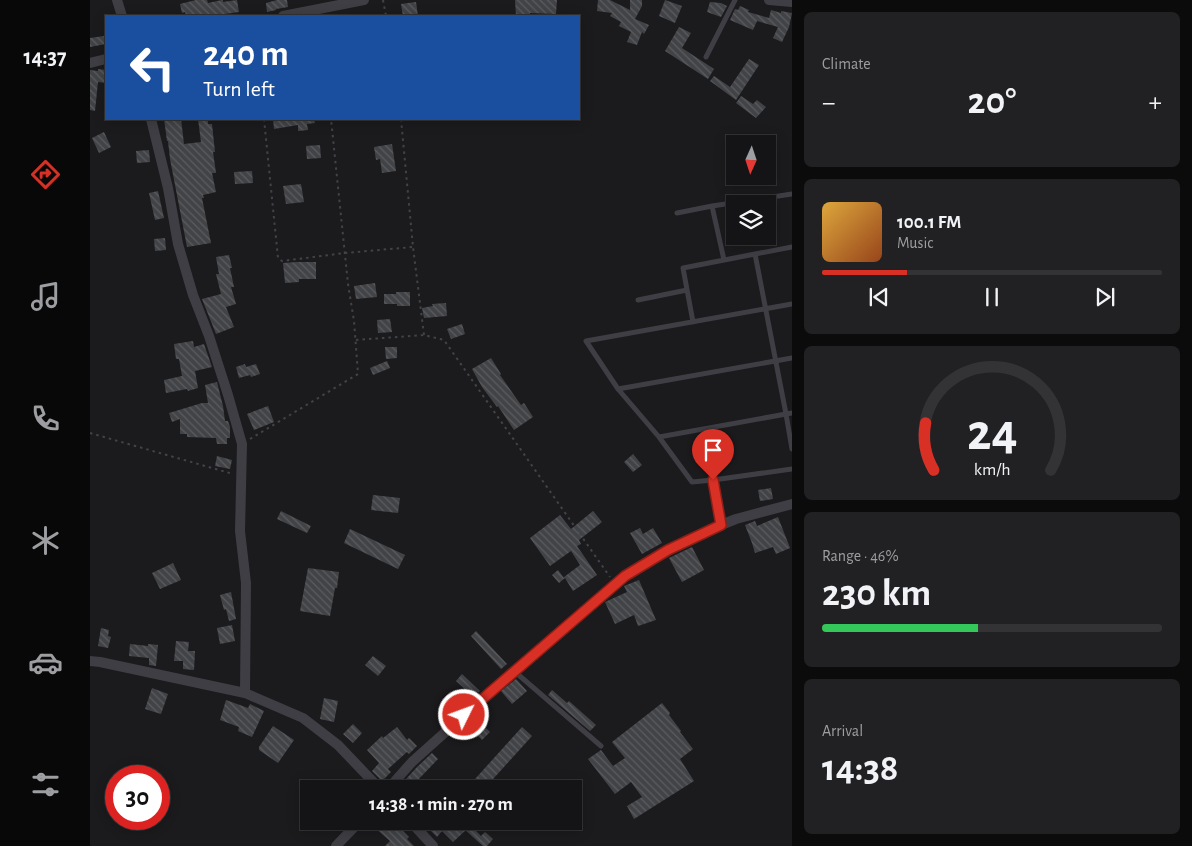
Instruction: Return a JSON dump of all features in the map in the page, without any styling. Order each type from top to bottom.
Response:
[{"type":"street","points":[[117,0],[122,15]]},
{"type":"street","points":[[288,15],[364,0]]},
{"type":"street","points":[[769,0],[792,2]]},
{"type":"street","points":[[90,63],[105,59]]},
{"type":"street","points":[[151,120],[168,188],[178,244],[242,444],[240,531],[246,583],[245,693]]},
{"type":"street","points":[[396,780],[412,762],[514,671],[625,576],[668,550],[721,525],[792,504]]},
{"type":"street","points":[[90,662],[100,662],[245,693],[303,718],[338,745],[371,780]]},
{"type":"street","points":[[336,846],[351,830]]},
{"type":"street","points":[[418,830],[433,846]]},
{"type":"lane","points":[[706,57],[735,0]]},
{"type":"lane","points":[[677,213],[792,194]]},
{"type":"lane","points":[[712,206],[724,260]]},
{"type":"lane","points":[[693,322],[683,268],[792,247]]},
{"type":"lane","points":[[755,254],[792,450]]},
{"type":"lane","points":[[638,300],[687,290]]},
{"type":"lane","points":[[792,304],[586,341],[618,389],[659,437],[692,482],[792,469]]},
{"type":"lane","points":[[618,389],[792,358]]},
{"type":"lane","points":[[659,437],[792,413]]},
{"type":"lane","points":[[713,480],[721,525]]},
{"type":"lane","points":[[514,671],[601,746]]},
{"type":"path","points":[[384,0],[386,15]]},
{"type":"path","points":[[264,120],[278,258],[282,261],[413,247]]},
{"type":"path","points":[[242,444],[358,374],[356,340],[344,253],[331,120]]},
{"type":"path","points":[[401,120],[413,247],[424,335]]},
{"type":"path","points":[[356,340],[424,335],[444,340],[615,585]]},
{"type":"path","points":[[90,433],[241,476]]},
{"type":"building","points":[[196,0],[207,0],[208,3],[222,0],[223,2],[237,0],[239,12],[218,15],[186,15],[185,12],[182,13],[180,4]]},
{"type":"building","points":[[287,0],[288,7],[267,12],[266,3]]},
{"type":"building","points":[[515,0],[557,0],[556,14],[530,13],[530,15],[516,15]]},
{"type":"building","points":[[598,0],[610,0],[630,10],[630,0],[642,0],[642,6],[635,19],[649,25],[644,34],[642,32],[637,45],[627,42],[631,32],[619,26],[621,22],[610,16],[612,13],[597,11]]},
{"type":"building","points":[[665,0],[682,6],[675,23],[659,16]]},
{"type":"building","points":[[416,2],[418,15],[403,15],[401,4]]},
{"type":"building","points":[[710,2],[721,3],[727,6],[721,17],[707,12]]},
{"type":"building","points":[[740,6],[749,10],[748,12],[769,18],[771,10],[781,13],[781,11],[792,13],[789,27],[782,42],[773,38],[778,27],[757,21],[753,30],[730,20],[735,9],[738,10]]},
{"type":"building","points":[[679,27],[691,33],[682,48],[714,69],[708,79],[665,51]]},
{"type":"building","points":[[104,36],[105,44],[90,47],[90,38]]},
{"type":"building","points":[[749,59],[759,65],[736,100],[710,81],[714,76],[730,87]]},
{"type":"building","points":[[98,69],[105,70],[105,83],[98,82],[95,111],[90,110],[90,70],[98,71]]},
{"type":"building","points":[[741,96],[753,104],[757,100],[766,107],[756,118],[736,103]]},
{"type":"building","points":[[164,120],[181,120],[184,144],[201,142],[198,120],[208,120],[208,124],[212,124],[216,173],[212,173],[216,192],[203,195],[204,198],[202,198],[211,243],[187,247]]},
{"type":"building","points":[[273,120],[314,120],[315,123],[307,124],[308,130],[298,131],[298,125],[274,129]]},
{"type":"building","points":[[104,132],[111,147],[99,153],[92,138]]},
{"type":"building","points":[[392,144],[396,171],[382,173],[380,159],[376,160],[374,147]]},
{"type":"building","points":[[320,145],[321,158],[307,159],[306,146]]},
{"type":"building","points":[[149,150],[150,162],[137,163],[136,151]]},
{"type":"building","points":[[252,171],[253,183],[235,184],[234,172]]},
{"type":"building","points":[[301,184],[304,202],[286,204],[283,186]]},
{"type":"building","points":[[158,191],[164,218],[155,220],[149,193]]},
{"type":"building","points":[[165,238],[166,250],[155,251],[154,239]]},
{"type":"building","points":[[229,255],[234,287],[231,287],[236,304],[226,307],[234,327],[216,334],[202,299],[221,294],[216,274],[219,274],[216,257]]},
{"type":"building","points":[[316,262],[316,279],[299,279],[299,282],[285,283],[283,263]]},
{"type":"building","points":[[375,283],[377,297],[356,299],[354,286]]},
{"type":"building","points":[[396,292],[410,292],[410,306],[384,304],[384,294],[396,294]]},
{"type":"building","points":[[446,303],[447,316],[424,318],[422,308],[433,306],[432,304]]},
{"type":"building","points":[[390,319],[392,332],[378,333],[377,320]]},
{"type":"building","points":[[462,324],[465,334],[451,339],[447,329]]},
{"type":"building","points":[[193,341],[194,347],[204,344],[212,367],[195,371],[198,388],[166,393],[164,380],[182,376],[179,359],[176,359],[174,344]]},
{"type":"building","points":[[385,347],[397,347],[397,358],[386,359]]},
{"type":"building","points":[[491,358],[500,375],[521,405],[524,403],[533,417],[514,430],[482,387],[472,369]]},
{"type":"building","points":[[387,361],[390,368],[373,375],[370,368]]},
{"type":"building","points":[[245,364],[246,367],[256,364],[260,374],[239,378],[236,367]]},
{"type":"building","points":[[217,382],[225,421],[228,421],[230,427],[230,438],[227,438],[227,444],[217,444],[216,438],[187,437],[187,434],[180,434],[180,419],[172,422],[169,413],[208,403],[205,385]]},
{"type":"building","points":[[268,406],[274,422],[254,430],[247,414]]},
{"type":"building","points":[[633,454],[642,465],[633,472],[624,462]]},
{"type":"building","points":[[217,456],[232,460],[230,469],[215,466]]},
{"type":"building","points":[[771,488],[773,499],[760,501],[758,490]]},
{"type":"building","points":[[373,495],[400,498],[398,513],[371,510]]},
{"type":"building","points":[[281,511],[311,526],[307,533],[277,519]]},
{"type":"building","points":[[593,511],[602,522],[579,540],[581,544],[577,546],[597,575],[573,591],[565,578],[559,583],[552,575],[558,570],[564,578],[580,565],[571,551],[550,566],[530,538],[560,515],[571,529]]},
{"type":"building","points":[[778,517],[790,548],[776,554],[773,547],[755,553],[745,525],[755,521],[757,526]]},
{"type":"building","points":[[640,528],[643,534],[653,528],[662,543],[642,554],[630,533]]},
{"type":"building","points":[[350,529],[405,555],[398,569],[344,543]]},
{"type":"building","points":[[692,547],[704,570],[682,582],[669,558]]},
{"type":"building","points":[[173,563],[181,580],[160,589],[152,573]]},
{"type":"building","points":[[308,568],[339,572],[330,616],[300,611]]},
{"type":"building","points":[[639,580],[656,620],[638,626],[634,615],[615,624],[605,602],[627,592],[624,586]]},
{"type":"building","points":[[231,592],[236,619],[229,621],[220,595]]},
{"type":"building","points":[[232,625],[235,641],[220,644],[217,628]]},
{"type":"building","points":[[101,628],[109,630],[108,636],[111,637],[108,648],[98,646]]},
{"type":"building","points":[[476,631],[507,664],[501,669],[471,636]]},
{"type":"building","points":[[176,641],[189,642],[188,651],[195,651],[194,670],[183,669],[183,661],[174,661]]},
{"type":"building","points":[[130,644],[158,645],[156,666],[149,665],[149,658],[129,656]]},
{"type":"building","points":[[373,656],[386,666],[378,676],[365,665]]},
{"type":"building","points":[[462,674],[480,691],[469,701],[464,696],[468,692],[456,681]]},
{"type":"building","points":[[516,679],[527,691],[512,704],[501,691]]},
{"type":"building","points":[[152,688],[168,694],[161,714],[145,709]]},
{"type":"building","points":[[552,690],[567,703],[569,701],[596,725],[590,731],[548,695]]},
{"type":"building","points":[[324,698],[338,701],[334,722],[320,719]]},
{"type":"building","points":[[226,700],[248,708],[250,704],[264,711],[252,737],[238,731],[239,727],[220,720]]},
{"type":"building","points":[[447,700],[454,706],[453,708],[457,713],[450,719],[438,708]]},
{"type":"building","points":[[662,703],[693,749],[680,759],[694,781],[634,819],[627,806],[642,797],[631,782],[615,794],[588,759],[601,750],[613,766],[625,758],[612,742]]},
{"type":"building","points":[[474,716],[490,732],[482,740],[466,724]]},
{"type":"building","points":[[353,724],[362,733],[353,743],[343,734]]},
{"type":"building","points":[[273,726],[294,740],[278,763],[259,750],[259,747]]},
{"type":"building","points":[[397,727],[407,740],[409,738],[417,746],[409,754],[407,752],[388,769],[391,772],[381,780],[372,771],[379,763],[367,750],[382,736],[383,738]]},
{"type":"building","points":[[522,727],[532,736],[492,780],[474,780]]},
{"type":"building","points":[[432,753],[438,759],[418,780],[405,780]]},
{"type":"building","points":[[377,830],[402,830],[414,846],[385,846],[390,841]]},
{"type":"building","points":[[430,830],[465,831],[453,842],[442,831],[437,837]]},
{"type":"building","points":[[465,830],[475,830],[481,836],[485,832],[493,839],[487,846],[483,846]]},
{"type":"route","points":[[464,715],[625,576],[668,550],[721,525],[713,480]]}]
